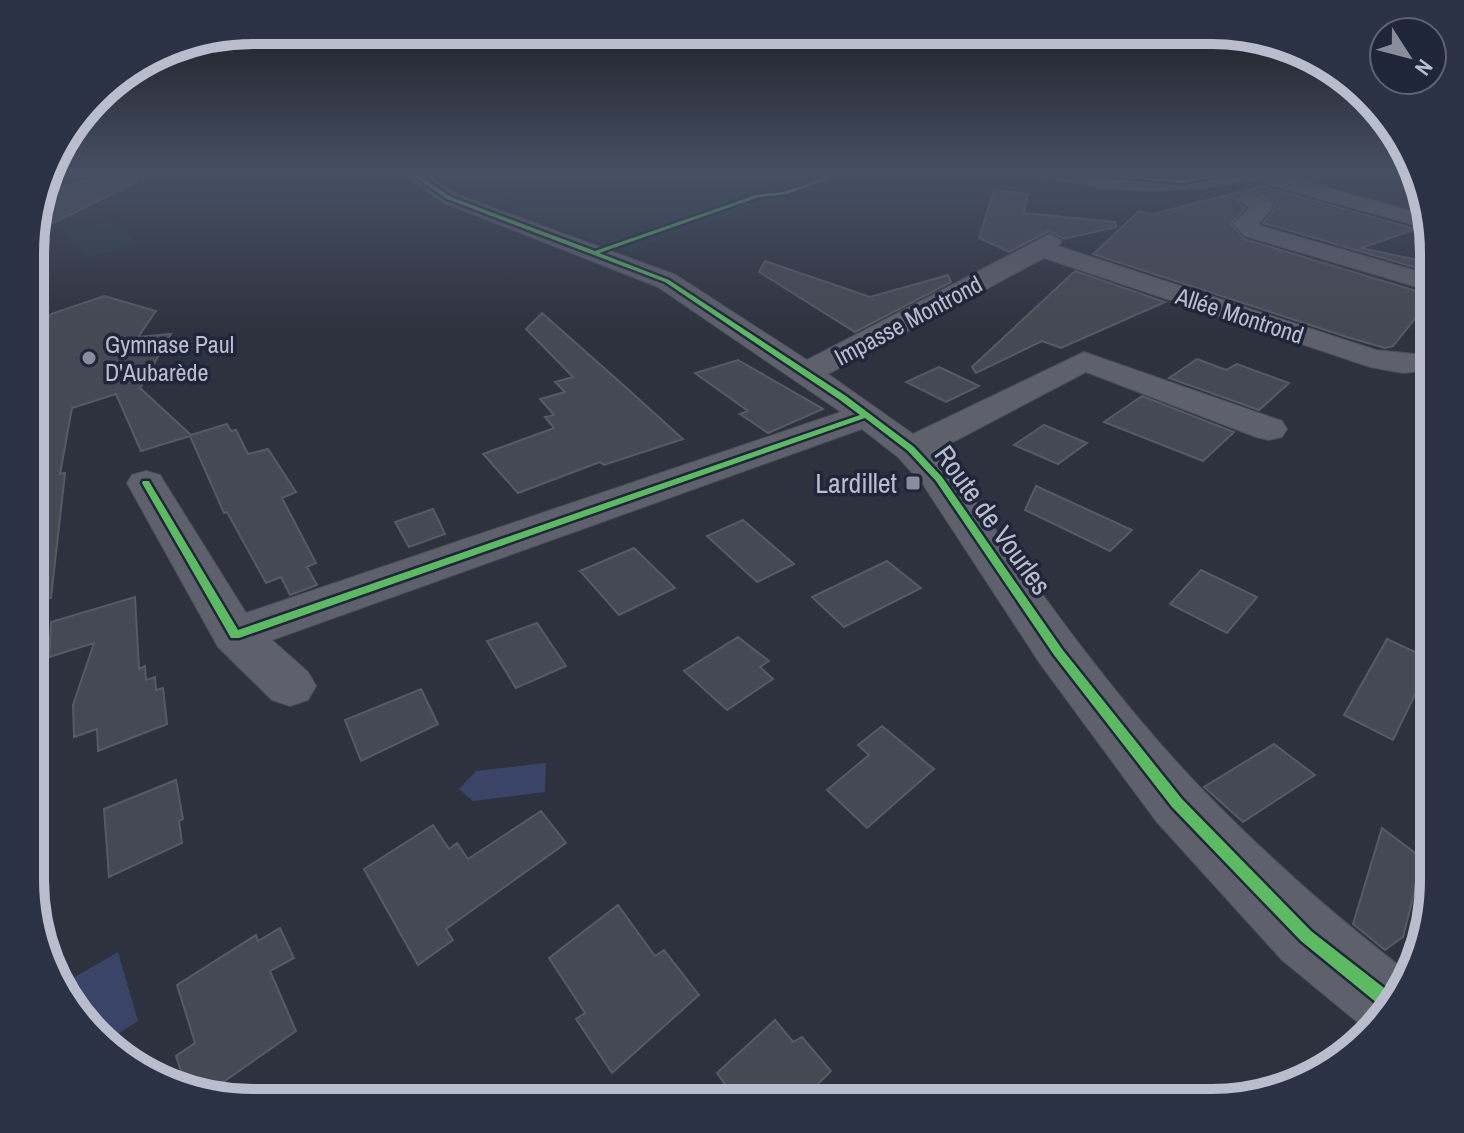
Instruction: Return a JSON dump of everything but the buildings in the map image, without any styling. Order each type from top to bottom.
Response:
[{"type":"street","name":"Route de Vourles","points":[[522,226],[667,281],[806,373],[911,449],[939,479],[1058,652],[1177,803],[1306,936],[1383,998]]},
{"type":"street","points":[[1247,226],[1253,231],[1420,280]]},
{"type":"street","name":"Impasse Montrond","points":[[806,373],[1046,245]]},
{"type":"street","name":"Allée Montrond","points":[[1046,245],[1370,358],[1403,364],[1420,363]]},
{"type":"street","points":[[911,449],[1084,361],[1269,429]]},
{"type":"street","points":[[235,635],[867,415]]},
{"type":"street","points":[[146,483],[235,635],[290,686]]},
{"type":"shaded area","points":[[89,226],[118,226],[140,245],[87,257],[63,231]]},
{"type":"shaded area","points":[[551,226],[699,226],[626,252]]},
{"type":"water","points":[[546,763],[545,792],[473,801],[459,789],[476,771]]},
{"type":"water","points":[[118,952],[138,1021],[114,1036],[87,1007],[76,990],[73,978]]},
{"type":"cycle path","points":[[522,226],[667,281],[843,398],[911,449],[939,479],[1058,652],[1177,803],[1306,936],[1383,998]]},
{"type":"cycle path","points":[[597,252],[672,226]]},
{"type":"cycle path","points":[[146,483],[235,635],[867,415]]},
{"type":"place","name":"Gymnase Paul D'Aubarède","points":[[89,358]]},
{"type":"place","name":"Lardillet","points":[[913,483]]}]
